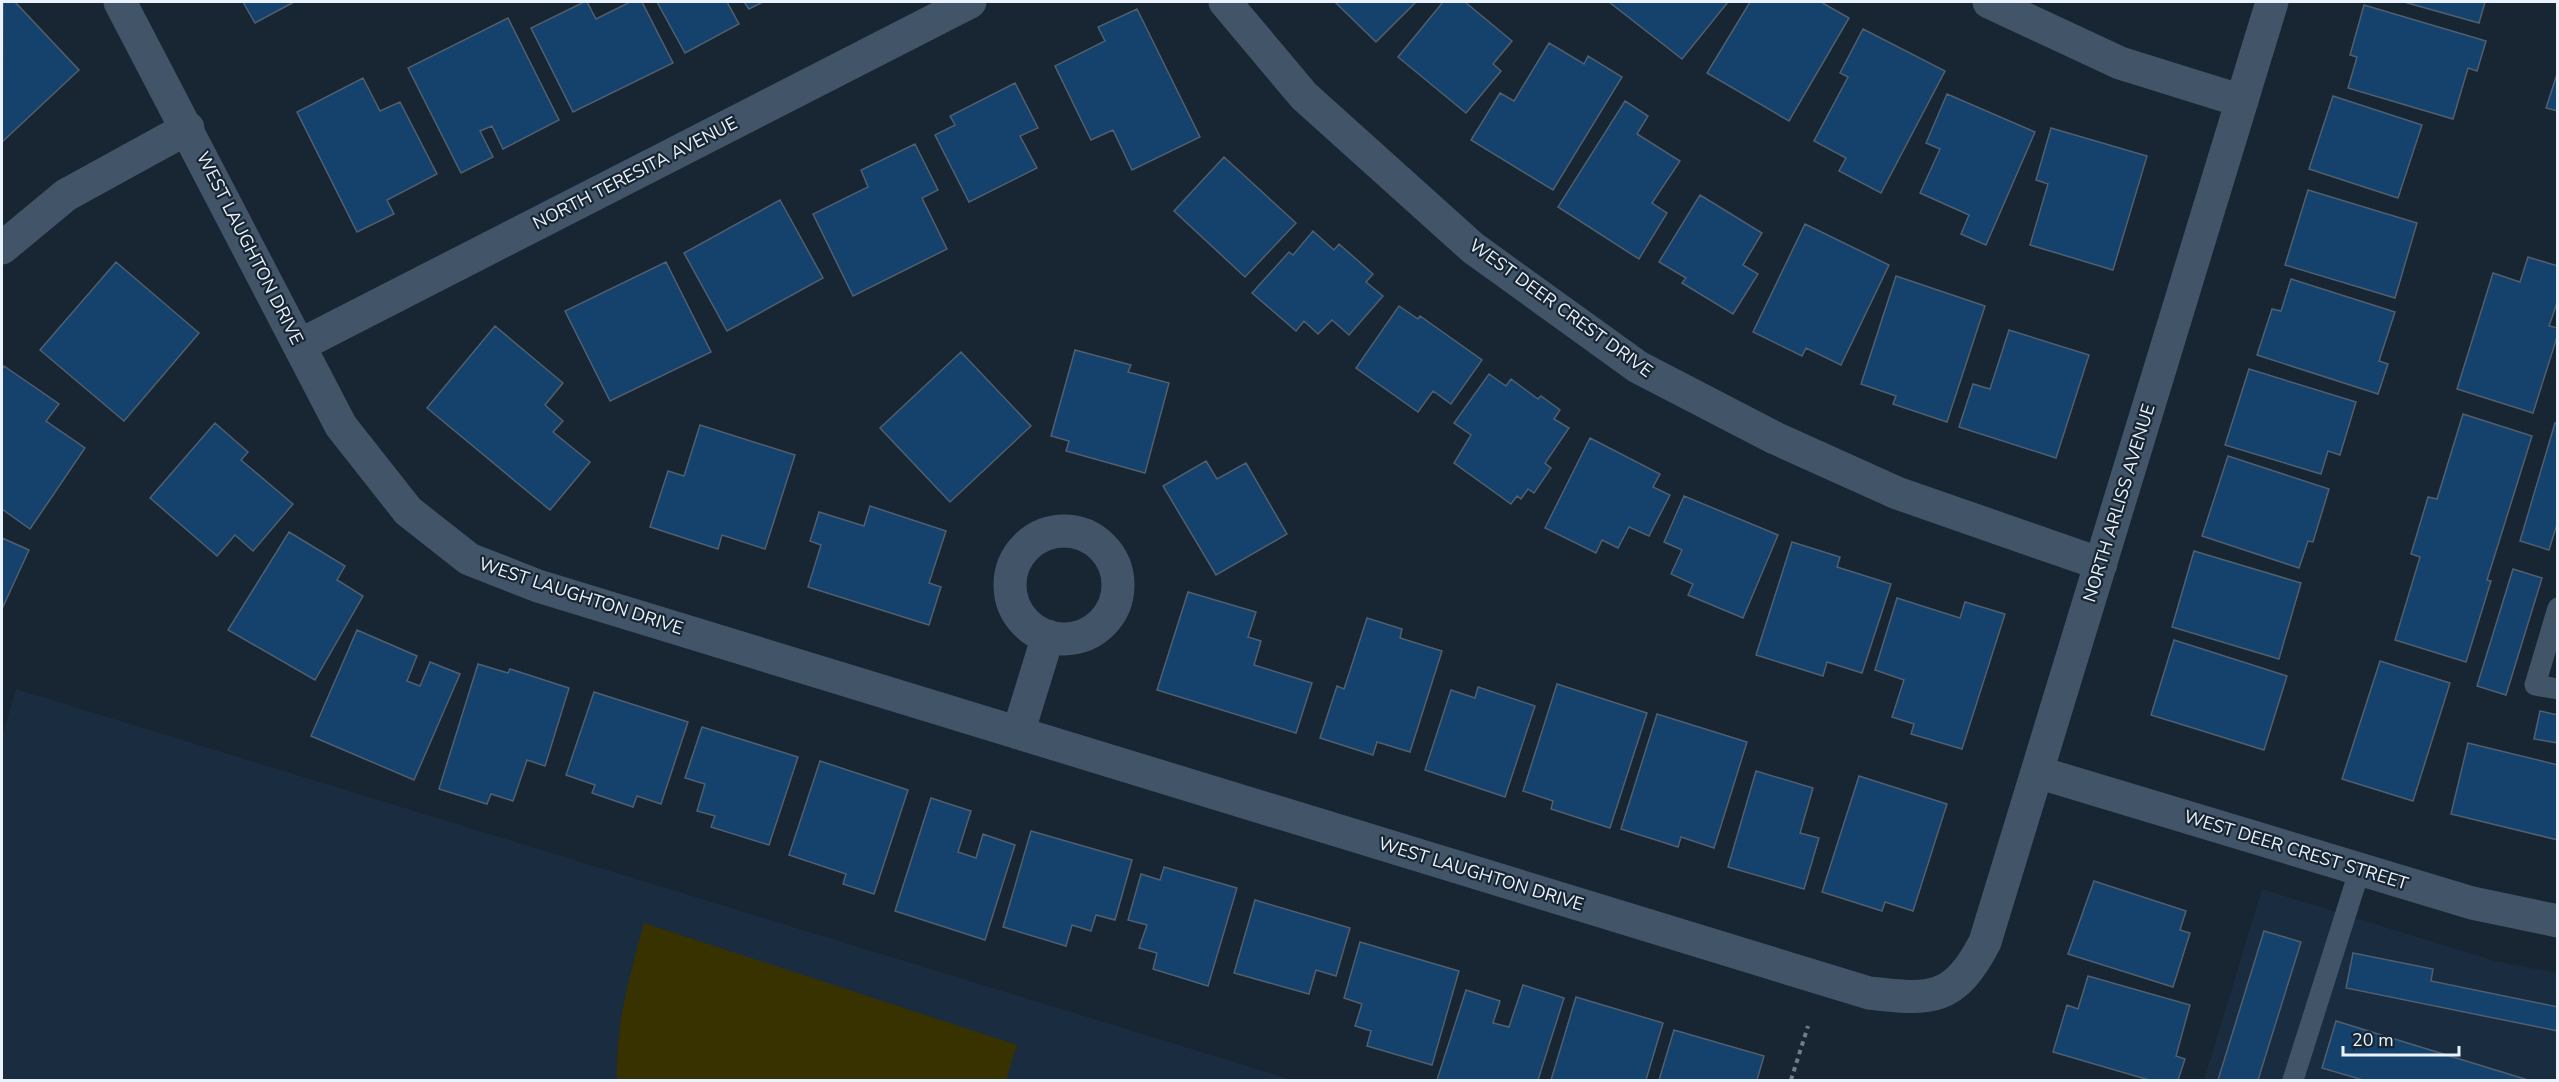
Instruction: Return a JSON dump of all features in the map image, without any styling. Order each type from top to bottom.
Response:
[{"type":"street","name":"WEST LAUGHTON DRIVE","points":[[120,2],[188,128],[341,426],[408,511],[469,559],[549,590],[1869,993],[1908,997],[1946,992]]},
{"type":"street","name":"NORTH TERESITA AVENUE","points":[[300,345],[970,2]]},
{"type":"street","name":"WEST DEER CREST DRIVE","points":[[1225,2],[1304,96],[1473,248],[1638,367],[1775,438],[1897,493],[2101,564]]},
{"type":"street","points":[[1989,2],[2120,63],[2242,101]]},
{"type":"street","name":"NORTH ARLISS AVENUE","points":[[1946,992],[1971,969],[1985,942],[2272,2]]},
{"type":"street","points":[[2,248],[66,195],[188,128]]},
{"type":"street","points":[[1018,733],[1048,636]]},
{"type":"street","name":"WEST DEER CREST STREET","points":[[2037,772],[2472,903],[2558,921]]},
{"type":"lane","points":[[2558,608],[2535,685],[2558,689]]},
{"type":"lane","points":[[2294,1080],[2360,869]]},
{"type":"path","points":[[1791,1080],[1808,1026]]},
{"type":"shaded area","points":[[16,689],[1293,1080],[2,1080],[2,736]]},
{"type":"shaded area","points":[[2262,889],[2495,961],[2557,973],[2557,1080],[2204,1080]]},
{"type":"shaded area","points":[[644,923],[1017,1045],[1006,1080],[617,1080],[621,1020]]},
{"type":"building","points":[[3,2],[15,2],[79,70],[2,142]]},
{"type":"building","points":[[243,2],[294,2],[255,23]]},
{"type":"building","points":[[587,2],[596,19],[630,2],[642,2],[673,63],[573,112],[531,28]]},
{"type":"building","points":[[657,2],[727,2],[739,24],[685,53]]},
{"type":"building","points":[[744,2],[763,2],[749,9]]},
{"type":"building","points":[[1335,2],[1416,2],[1376,42]]},
{"type":"building","points":[[1443,2],[1465,2],[1512,41],[1493,64],[1501,71],[1466,113],[1398,57]]},
{"type":"building","points":[[1609,2],[1728,2],[1682,59]]},
{"type":"building","points":[[1750,2],[1821,2],[1849,18],[1789,121],[1707,73]]},
{"type":"building","points":[[2404,2],[2485,2],[2479,23]]},
{"type":"building","points":[[2364,5],[2486,41],[2477,71],[2468,68],[2453,119],[2348,88],[2357,57],[2350,55]]},
{"type":"building","points":[[1137,9],[1200,137],[1132,170],[1113,130],[1091,140],[1055,66],[1105,41],[1098,27]]},
{"type":"building","points":[[508,18],[559,120],[503,149],[492,126],[480,131],[493,157],[461,173],[408,68]]},
{"type":"building","points":[[1863,29],[1945,71],[1881,193],[1839,171],[1846,158],[1814,141],[1848,77],[1840,73]]},
{"type":"building","points":[[1549,43],[1584,64],[1588,56],[1622,77],[1553,190],[1471,140],[1500,93],[1514,101]]},
{"type":"building","points":[[2558,71],[2558,111],[2546,108]]},
{"type":"building","points":[[363,78],[380,111],[400,102],[437,174],[387,200],[394,214],[357,232],[297,112]]},
{"type":"building","points":[[1015,83],[1038,128],[1020,136],[1037,168],[969,202],[935,135],[955,125],[950,116]]},
{"type":"building","points":[[1947,94],[2035,132],[1986,245],[1961,234],[1969,215],[1920,193],[1940,149],[1926,143]]},
{"type":"building","points":[[2333,96],[2422,125],[2398,198],[2309,169]]},
{"type":"building","points":[[1625,101],[1648,116],[1637,134],[1680,161],[1652,203],[1667,213],[1639,259],[1558,207]]},
{"type":"building","points":[[2051,128],[2147,156],[2113,270],[2030,245],[2048,184],[2036,180]]},
{"type":"building","points":[[915,144],[938,190],[922,198],[947,249],[853,296],[813,214],[868,187],[861,170]]},
{"type":"building","points":[[1224,157],[1296,223],[1245,277],[1174,211]]},
{"type":"building","points":[[2308,190],[2417,223],[2395,298],[2285,265]]},
{"type":"building","points":[[1700,195],[1762,233],[1743,265],[1758,274],[1733,314],[1682,283],[1686,278],[1659,262]]},
{"type":"building","points":[[780,200],[823,278],[727,331],[684,253]]},
{"type":"building","points":[[1805,224],[1889,265],[1841,365],[1806,348],[1802,356],[1753,332]]},
{"type":"building","points":[[1313,231],[1334,250],[1339,244],[1373,274],[1366,282],[1383,296],[1349,335],[1332,320],[1318,334],[1304,321],[1296,331],[1252,293],[1289,252],[1293,255]]},
{"type":"building","points":[[2528,257],[2558,266],[2558,300],[2549,326],[2558,328],[2558,334],[2533,413],[2457,389],[2493,273],[2520,282]]},
{"type":"building","points":[[116,262],[199,333],[124,421],[40,350]]},
{"type":"building","points":[[666,262],[711,352],[610,401],[565,311]]},
{"type":"building","points":[[1896,276],[1985,306],[1947,422],[1893,404],[1896,396],[1861,384]]},
{"type":"building","points":[[2291,279],[2395,312],[2379,361],[2388,364],[2378,394],[2257,355],[2272,309],[2281,311]]},
{"type":"building","points":[[1399,306],[1418,319],[1420,316],[1482,360],[1451,404],[1433,391],[1418,412],[1356,368]]},
{"type":"building","points":[[495,326],[563,383],[545,405],[563,421],[553,432],[590,462],[550,510],[427,408]]},
{"type":"building","points":[[2009,330],[2089,355],[2056,458],[1959,427],[1973,384],[1990,389]]},
{"type":"building","points":[[1075,350],[1131,365],[1128,372],[1169,383],[1145,473],[1066,451],[1069,441],[1051,436]]},
{"type":"building","points":[[961,352],[1031,426],[950,502],[880,428]]},
{"type":"building","points":[[4,366],[59,404],[46,421],[85,448],[30,529],[2,509],[2,370]]},
{"type":"building","points":[[2249,369],[2356,402],[2340,455],[2328,451],[2321,474],[2225,445]]},
{"type":"building","points":[[1489,374],[1506,386],[1511,379],[1538,399],[1541,396],[1560,410],[1554,419],[1569,428],[1545,463],[1551,468],[1534,493],[1528,489],[1521,499],[1517,496],[1511,504],[1454,463],[1471,435],[1454,423]]},
{"type":"building","points":[[2463,414],[2532,436],[2487,580],[2491,581],[2466,662],[2395,640],[2420,557],[2411,554],[2428,497],[2437,499]]},
{"type":"building","points":[[215,423],[248,452],[241,460],[293,504],[253,551],[235,535],[217,556],[150,498]]},
{"type":"building","points":[[2555,423],[2558,424],[2558,521],[2549,550],[2520,541]]},
{"type":"building","points":[[700,425],[795,455],[765,549],[722,535],[718,549],[650,527],[668,471],[684,476]]},
{"type":"building","points":[[1590,438],[1660,474],[1653,487],[1670,495],[1649,536],[1629,527],[1618,548],[1602,540],[1596,553],[1545,528]]},
{"type":"building","points":[[2228,456],[2329,489],[2313,542],[2308,541],[2299,568],[2202,536]]},
{"type":"building","points":[[1206,461],[1217,479],[1246,463],[1287,534],[1216,575],[1163,486]]},
{"type":"building","points":[[1684,496],[1778,535],[1743,618],[1688,595],[1693,584],[1671,574],[1682,550],[1664,542]]},
{"type":"building","points":[[870,506],[946,531],[929,583],[941,587],[929,625],[808,587],[821,545],[810,541],[819,512],[864,526]]},
{"type":"building","points":[[289,532],[345,566],[337,580],[363,596],[315,680],[228,630]]},
{"type":"building","points":[[2,538],[29,550],[2,609]]},
{"type":"building","points":[[1792,542],[1840,557],[1837,567],[1891,584],[1862,673],[1827,662],[1823,676],[1756,655]]},
{"type":"building","points":[[2194,551],[2301,583],[2279,659],[2172,627]]},
{"type":"building","points":[[2513,569],[2542,578],[2506,695],[2477,686]]},
{"type":"building","points":[[1188,592],[1256,612],[1248,637],[1261,641],[1254,665],[1312,683],[1296,733],[1157,690]]},
{"type":"building","points":[[1897,598],[1960,618],[1965,602],[2005,614],[1962,749],[1911,734],[1914,724],[1892,717],[1904,680],[1875,670]]},
{"type":"building","points":[[1367,618],[1402,629],[1400,638],[1442,651],[1410,752],[1377,742],[1373,755],[1320,738],[1337,686],[1344,689]]},
{"type":"building","points":[[357,630],[417,656],[407,681],[420,686],[430,662],[460,674],[414,780],[311,736]]},
{"type":"building","points":[[2174,640],[2287,676],[2264,750],[2151,715]]},
{"type":"building","points":[[2380,661],[2450,683],[2413,801],[2342,779]]},
{"type":"building","points":[[478,664],[508,673],[510,669],[569,688],[545,766],[527,760],[513,801],[491,794],[487,804],[439,789]]},
{"type":"building","points":[[1557,684],[1647,713],[1610,828],[1551,809],[1553,801],[1523,791]]},
{"type":"building","points":[[1478,687],[1535,706],[1505,797],[1425,770],[1451,690],[1475,698]]},
{"type":"building","points":[[594,692],[688,722],[661,804],[637,796],[633,807],[592,793],[595,785],[566,775]]},
{"type":"building","points":[[2540,711],[2558,715],[2558,743],[2534,739]]},
{"type":"building","points":[[1657,714],[1747,742],[1714,848],[1681,837],[1678,847],[1621,829]]},
{"type":"building","points":[[702,727],[798,757],[769,845],[711,827],[715,816],[697,811],[705,784],[685,778]]},
{"type":"building","points":[[2468,743],[2558,765],[2558,840],[2451,814]]},
{"type":"building","points":[[820,761],[908,790],[874,894],[843,884],[846,874],[789,855]]},
{"type":"building","points":[[1756,771],[1813,788],[1800,833],[1819,838],[1804,889],[1728,867]]},
{"type":"building","points":[[1859,776],[1947,804],[1913,911],[1885,902],[1882,911],[1822,892]]},
{"type":"building","points":[[931,798],[971,811],[958,852],[976,858],[983,834],[1015,845],[985,940],[895,911]]},
{"type":"building","points":[[1031,831],[1132,860],[1115,920],[1096,915],[1091,931],[1072,925],[1066,946],[1003,927]]},
{"type":"building","points":[[1164,867],[1237,888],[1208,986],[1153,969],[1157,953],[1139,948],[1147,925],[1128,920],[1141,874],[1160,880]]},
{"type":"building","points":[[2094,881],[2186,911],[2180,930],[2190,933],[2173,987],[2068,954]]},
{"type":"building","points":[[1255,900],[1350,928],[1336,976],[1316,970],[1309,994],[1234,973]]},
{"type":"building","points":[[2264,931],[2301,942],[2258,1080],[2218,1080]]},
{"type":"building","points":[[1360,942],[1459,971],[1432,1065],[1367,1046],[1371,1031],[1355,1026],[1362,1004],[1344,998]]},
{"type":"building","points":[[2353,953],[2433,969],[2431,981],[2558,1007],[2558,1031],[2346,988]]},
{"type":"building","points":[[2088,976],[2190,1005],[2176,1056],[2185,1059],[2178,1080],[2149,1080],[2053,1052],[2067,1005],[2078,1009]]},
{"type":"building","points":[[1523,985],[1564,998],[1538,1080],[1437,1080],[1466,990],[1500,1001],[1493,1023],[1509,1027]]},
{"type":"building","points":[[1576,997],[1663,1023],[1646,1080],[1551,1080]]},
{"type":"building","points":[[2336,1021],[2528,1080],[2363,1080],[2322,1068]]},
{"type":"building","points":[[1674,1030],[1764,1056],[1757,1080],[1659,1080]]}]
